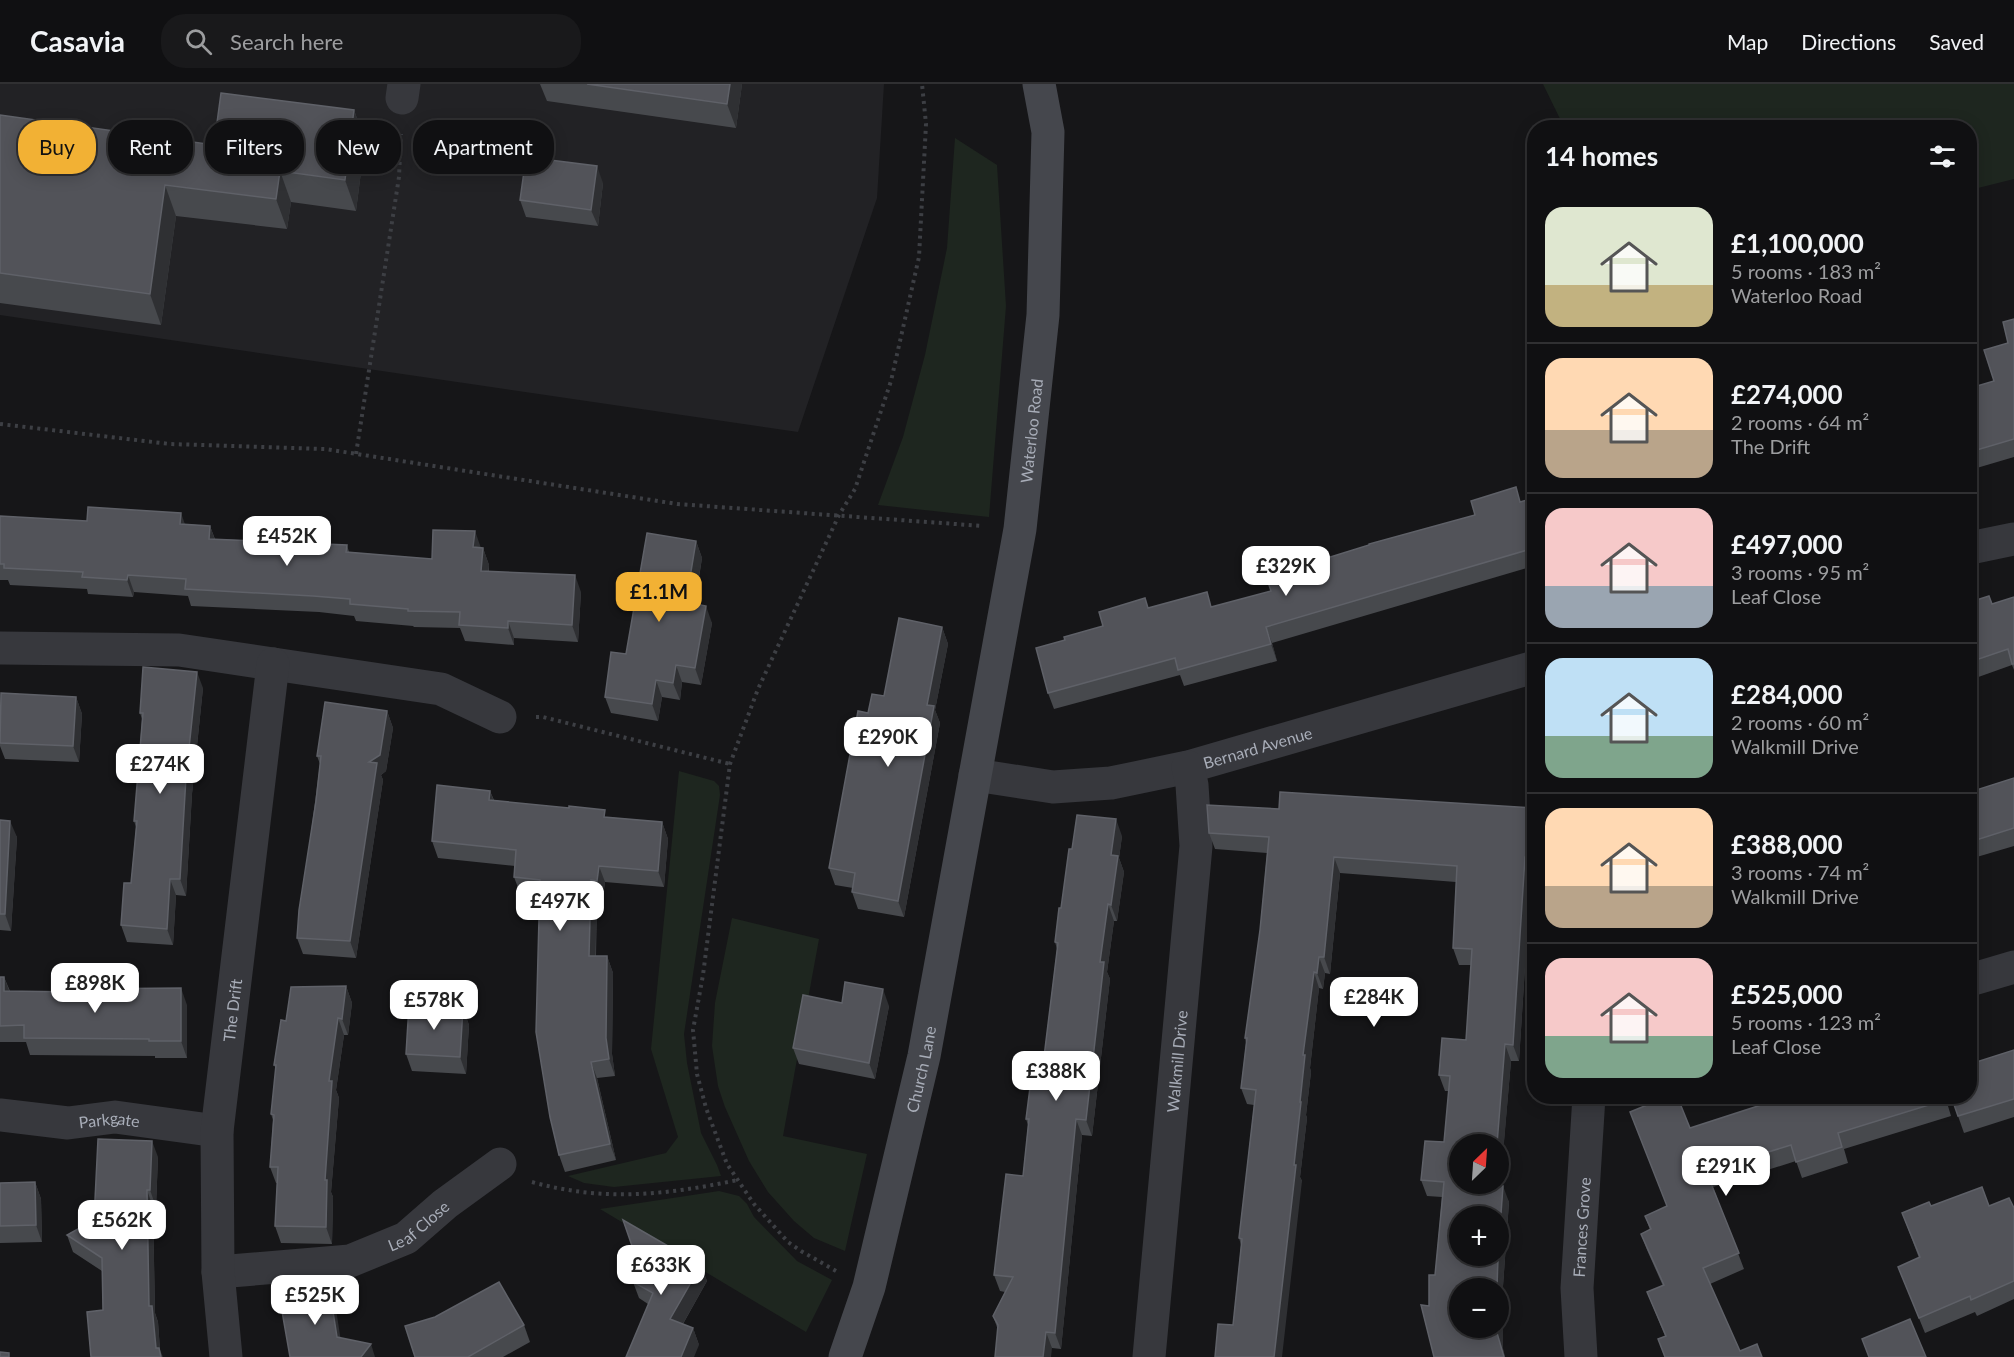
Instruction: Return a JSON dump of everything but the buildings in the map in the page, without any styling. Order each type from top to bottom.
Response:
[{"type":"street","name":"Waterloo Road","points":[[975,775],[1020,529],[1043,315],[1048,132],[1039,84]]},
{"type":"street","points":[[1977,546],[2014,538]]},
{"type":"street","points":[[0,648],[179,650],[441,689],[500,717]]},
{"type":"street","name":"The Drift","points":[[226,1357],[218,1272],[216,1131],[273,664]]},
{"type":"street","name":"Bernard Avenue","points":[[975,775],[1053,787],[1112,783],[1188,767],[1527,669]]},
{"type":"street","name":"Walkmill Drive","points":[[1149,1357],[1196,846],[1192,785],[1188,767]]},
{"type":"street","name":"Church Lane","points":[[845,1357],[869,1287],[924,1056],[975,775]]},
{"type":"street","points":[[1977,978],[2014,967]]},
{"type":"street","name":"Frances Grove","points":[[1581,1357],[1577,1288],[1588,1104]]},
{"type":"street","name":"Parkgate","points":[[0,1114],[68,1124],[115,1118],[216,1131]]},
{"type":"street","name":"Leaf Close","points":[[218,1272],[351,1261],[406,1238],[445,1204],[500,1164]]},
{"type":"path","points":[[838,1271],[788,1242],[754,1204],[727,1164],[706,1108],[697,1074],[693,1030],[730,764],[758,688],[839,515],[855,489],[891,381],[919,257],[926,124],[922,84]]},
{"type":"path","points":[[356,454],[399,177],[403,91]]},
{"type":"path","points":[[0,424],[170,444],[325,449],[677,504],[1020,529]]},
{"type":"path","points":[[500,717],[543,717],[730,764]]},
{"type":"path","points":[[500,1164],[530,1181],[562,1190],[596,1195],[624,1196],[689,1189],[738,1180]]},
{"type":"shaded area","points":[[0,84],[884,84],[877,198],[798,432],[0,315]]},
{"type":"shaded area","points":[[1543,84],[2014,84],[2014,179],[1977,188],[1977,120],[1561,120]]},
{"type":"shaded area","points":[[955,138],[997,165],[1006,306],[989,517],[878,505],[903,437],[925,355],[947,248]]},
{"type":"shaded area","points":[[679,771],[714,781],[719,786],[720,795],[684,1034],[687,1063],[701,1133],[721,1176],[614,1187],[584,1183],[568,1176],[666,1153],[678,1137],[651,1049]]},
{"type":"shaded area","points":[[732,918],[819,939],[783,1136],[867,1154],[845,1251],[814,1238],[794,1221],[768,1192],[749,1161],[725,1107],[718,1086],[712,1046],[715,1003]]},
{"type":"shaded area","points":[[719,1191],[739,1196],[747,1204],[754,1217],[797,1261],[832,1280],[806,1332],[600,1209]]}]
